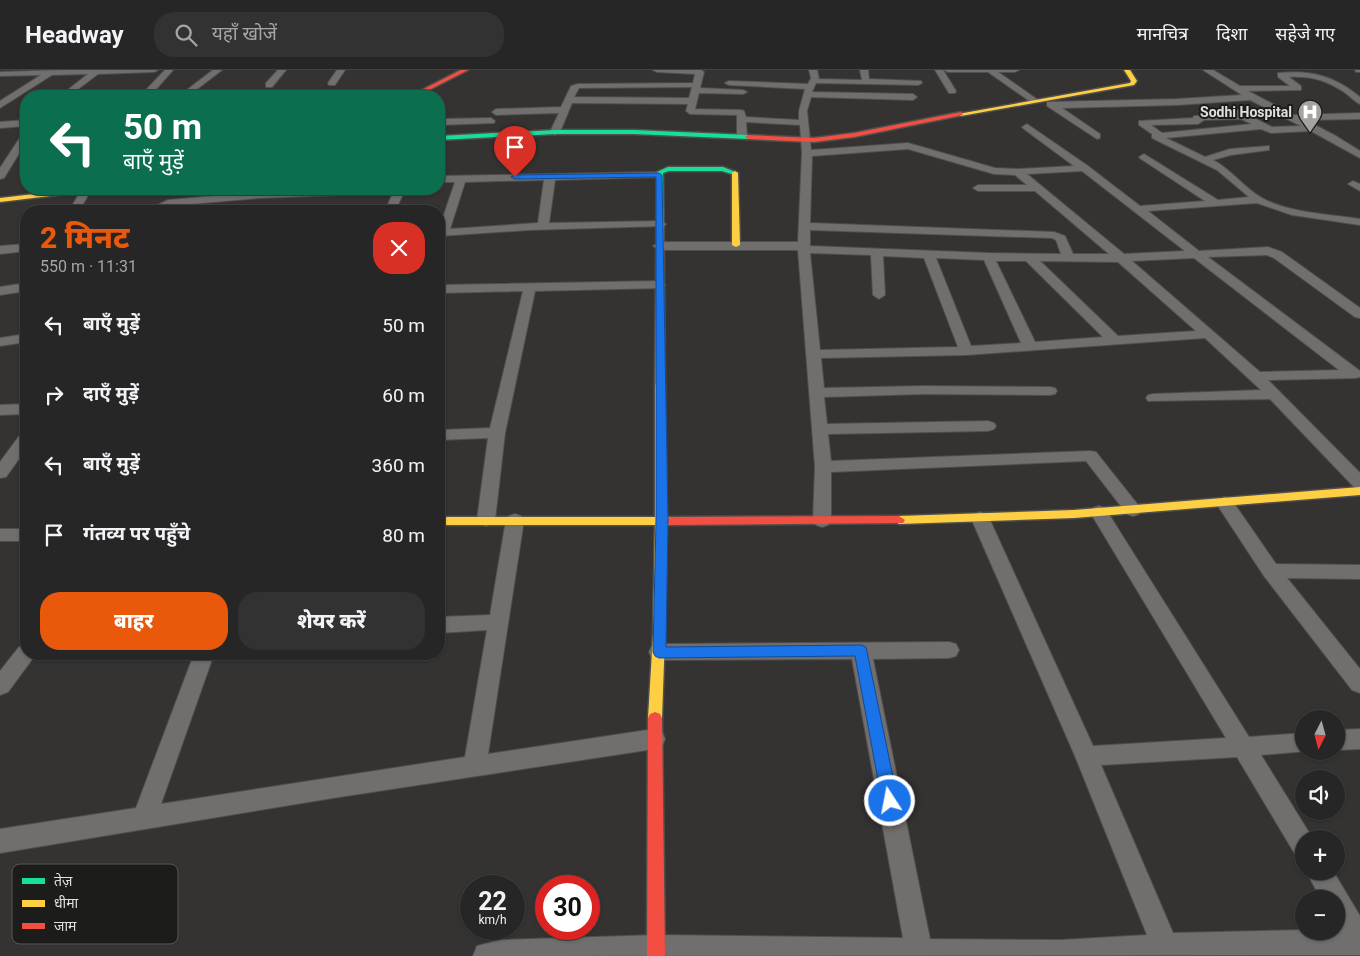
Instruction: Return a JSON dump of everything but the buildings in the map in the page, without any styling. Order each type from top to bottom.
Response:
[{"type":"street","points":[[0,80],[8,73],[154,70]]},
{"type":"street","points":[[151,90],[169,70]]},
{"type":"street","points":[[191,90],[218,70]]},
{"type":"street","points":[[269,85],[282,70]]},
{"type":"street","points":[[332,83],[341,70]]},
{"type":"street","points":[[425,90],[465,70]]},
{"type":"street","points":[[657,70],[700,72],[690,111],[741,106],[766,93]]},
{"type":"street","points":[[813,70],[811,87],[803,111],[806,147],[806,226],[804,247],[823,467],[822,521]]},
{"type":"street","points":[[864,70],[866,81]]},
{"type":"street","points":[[939,70],[952,91]]},
{"type":"street","points":[[948,70],[1015,70]]},
{"type":"street","points":[[806,147],[854,135],[1038,99],[1132,84],[1134,81],[1126,70]]},
{"type":"street","points":[[1207,70],[1251,97],[1360,155]]},
{"type":"street","points":[[72,90],[97,71]]},
{"type":"street","points":[[986,71],[1053,106],[1097,136]]},
{"type":"street","points":[[23,90],[51,72]]},
{"type":"street","points":[[1238,89],[1298,88],[1281,75],[1301,72],[1320,76],[1348,91],[1360,101]]},
{"type":"street","points":[[811,87],[865,83],[866,81],[918,83]]},
{"type":"street","points":[[729,83],[811,87],[913,98]]},
{"type":"street","points":[[555,132],[574,88],[580,85],[695,88],[741,106],[803,123]]},
{"type":"street","points":[[0,105],[20,92]]},
{"type":"street","points":[[1053,106],[1177,102],[1251,97]]},
{"type":"street","points":[[569,100],[692,101]]},
{"type":"street","points":[[741,106],[742,136]]},
{"type":"street","points":[[496,112],[564,110]]},
{"type":"street","points":[[1240,116],[1237,113],[1279,111]]},
{"type":"street","points":[[1159,135],[1142,123],[1199,121],[1197,118],[1200,117],[1240,116],[1274,130],[1311,128]]},
{"type":"street","points":[[1293,118],[1360,116]]},
{"type":"street","points":[[445,122],[492,121]]},
{"type":"street","points":[[0,125],[20,123]]},
{"type":"street","points":[[1262,126],[1154,136],[1221,168],[1258,200],[1292,212],[1360,222]]},
{"type":"street","points":[[1027,127],[1357,374]]},
{"type":"street","points":[[445,138],[555,132],[672,133],[742,136],[806,147],[905,146],[979,165],[994,171],[1018,172],[1084,168]]},
{"type":"street","points":[[0,176],[5,162],[20,143]]},
{"type":"street","points":[[1204,160],[1230,152],[1266,148]]},
{"type":"street","points":[[1144,157],[1216,203]]},
{"type":"street","points":[[5,162],[20,161]]},
{"type":"street","points":[[656,952],[654,739],[659,652],[662,520],[658,285],[659,175],[662,170],[723,169],[735,173],[736,245]]},
{"type":"street","points":[[1018,172],[1210,334],[1256,376],[1274,394],[1358,491]]},
{"type":"street","points":[[445,178],[659,175]]},
{"type":"street","points":[[543,226],[550,177]]},
{"type":"street","points":[[445,222],[461,178]]},
{"type":"street","points":[[978,188],[1036,188]]},
{"type":"street","points":[[0,200],[40,195]]},
{"type":"street","points":[[164,205],[168,203],[314,195]]},
{"type":"street","points":[[1137,209],[1258,200]]},
{"type":"street","points":[[445,233],[543,226],[660,224]]},
{"type":"street","points":[[806,226],[1054,235],[1061,238],[1068,257]]},
{"type":"street","points":[[659,246],[736,245],[988,257],[1121,258],[1261,250],[1273,252],[1360,314]]},
{"type":"street","points":[[0,250],[20,248]]},
{"type":"street","points":[[877,253],[879,295]]},
{"type":"street","points":[[929,254],[966,351]]},
{"type":"street","points":[[988,257],[1030,347]]},
{"type":"street","points":[[1029,257],[1114,340]]},
{"type":"street","points":[[445,289],[658,285]]},
{"type":"street","points":[[486,520],[497,433],[530,287]]},
{"type":"street","points":[[0,291],[20,288]]},
{"type":"street","points":[[813,354],[966,351],[1210,334]]},
{"type":"street","points":[[0,342],[20,339]]},
{"type":"street","points":[[1256,376],[1357,374]]},
{"type":"street","points":[[816,392],[924,390],[1050,391]]},
{"type":"street","points":[[1153,398],[1274,394]]},
{"type":"street","points":[[0,410],[20,409]]},
{"type":"street","points":[[819,429],[988,426]]},
{"type":"street","points":[[445,435],[497,433]]},
{"type":"street","points":[[3,467],[20,446]]},
{"type":"street","points":[[823,467],[1090,456],[1133,510]]},
{"type":"street","points":[[445,521],[822,521],[980,518],[1133,510],[1358,491]]},
{"type":"street","points":[[1225,503],[1271,571],[1360,684]]},
{"type":"street","points":[[1099,512],[1295,831]]},
{"type":"street","points":[[980,518],[1086,756],[1167,951]]},
{"type":"street","points":[[475,766],[515,520]]},
{"type":"street","points":[[0,535],[20,535]]},
{"type":"street","points":[[1271,571],[1360,572]]},
{"type":"street","points":[[445,625],[498,622]]},
{"type":"street","points":[[861,650],[920,954]]},
{"type":"street","points":[[659,652],[949,650]]},
{"type":"street","points":[[0,686],[20,660]]},
{"type":"street","points":[[144,818],[202,660]]},
{"type":"street","points":[[0,841],[654,739]]},
{"type":"street","points":[[1345,740],[1360,739]]},
{"type":"street","points":[[1086,756],[1295,744]]},
{"type":"street","points":[[487,956],[500,954],[656,952],[1061,954],[1167,951],[1360,941],[1345,915]]},
{"type":"traffic: fast","points":[[445,138],[555,132],[634,132],[748,137]]},
{"type":"traffic: fast","points":[[660,385],[660,172],[668,169],[723,169],[735,173]]},
{"type":"traffic: slow","points":[[961,114],[1132,84],[1134,81],[1127,70]]},
{"type":"traffic: slow","points":[[735,173],[736,245]]},
{"type":"traffic: slow","points":[[0,200],[42,195]]},
{"type":"traffic: slow","points":[[655,718],[661,552],[660,385]]},
{"type":"traffic: slow","points":[[899,520],[1074,514],[1360,491]]},
{"type":"traffic: slow","points":[[445,521],[670,521]]},
{"type":"traffic: jam","points":[[425,90],[465,70]]},
{"type":"traffic: jam","points":[[748,137],[814,140],[854,135],[961,114]]},
{"type":"traffic: jam","points":[[670,521],[899,520]]},
{"type":"traffic: jam","points":[[655,718],[656,956]]},
{"type":"place","name":"Sodhi Hospital","points":[[1310,133]]},
{"type":"route","points":[[515,177],[659,175],[658,285],[662,520],[659,652],[861,650],[890,801]]}]
